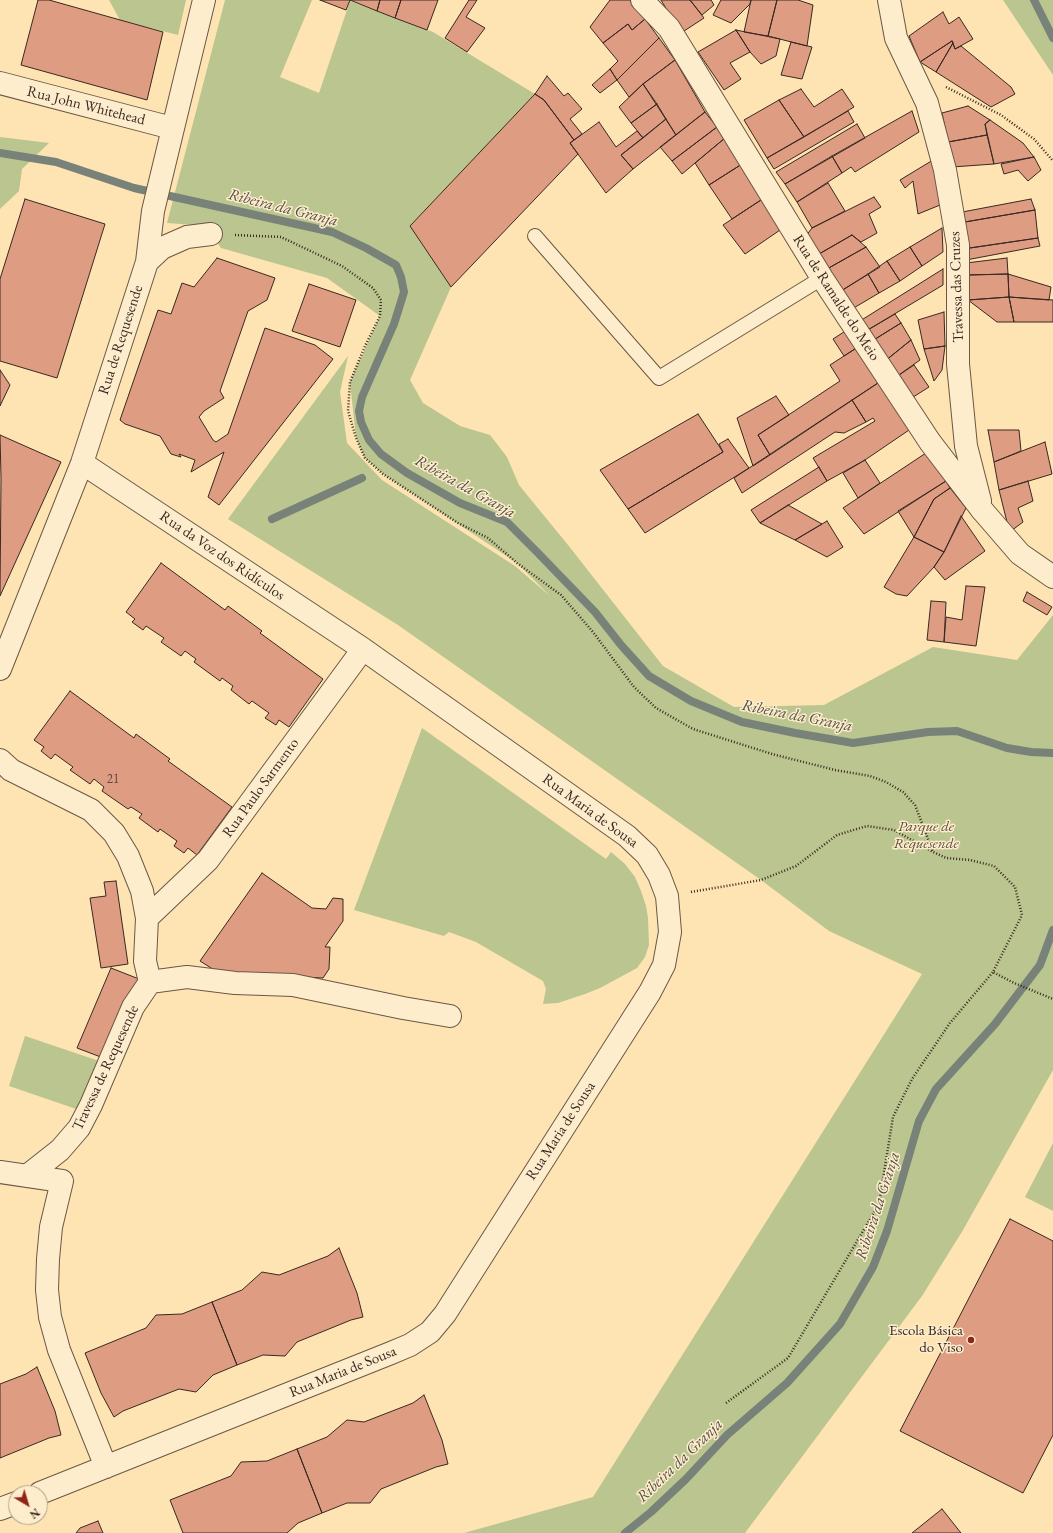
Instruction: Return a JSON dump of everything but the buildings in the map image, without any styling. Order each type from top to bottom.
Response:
[{"type":"street","name":"Rua de Requesende","points":[[0,669],[82,463],[147,262],[153,211],[160,178],[204,0]]},
{"type":"street","name":"Rua de Ramalde do Meio","points":[[642,0],[668,28],[822,278],[930,442],[982,510],[1020,554],[1053,577]]},
{"type":"street","name":"Travessa das Cruzes","points":[[886,1],[896,38],[927,103],[945,170],[958,245],[958,364],[965,438],[982,510]]},
{"type":"street","name":"Rua John Whitehead","points":[[0,83],[172,128]]},
{"type":"street","points":[[147,262],[162,248],[187,237],[211,234]]},
{"type":"street","name":"Rua da Voz dos Ridículos","points":[[82,463],[362,649]]},
{"type":"street","name":"Rua Maria de Sousa","points":[[48,1491],[410,1345],[435,1327],[447,1311],[660,974],[666,955],[670,932],[666,896],[659,875],[651,860],[638,845],[362,649]]},
{"type":"street","name":"Rua Paulo Sarmento","points":[[147,918],[208,860],[362,649]]},
{"type":"street","points":[[0,760],[11,770],[91,810],[114,833],[128,856],[142,891],[147,918],[144,961],[150,982],[187,977],[235,983],[293,986],[450,1016]]},
{"type":"street","name":"Travessa de Requesende","points":[[27,1176],[60,1150],[79,1128],[91,1105],[133,1007],[150,982]]},
{"type":"street","points":[[0,1172],[62,1181],[49,1244],[47,1274],[49,1310],[59,1350],[106,1467]]},
{"type":"lane","points":[[535,236],[659,378],[822,278]]},
{"type":"path","points":[[914,77],[941,84],[1001,115],[1034,139],[1053,161]]},
{"type":"path","points":[[211,234],[281,237],[342,266],[373,288],[381,300],[380,316],[365,346],[350,382],[348,411],[356,438],[366,458],[383,474],[458,524],[488,538],[517,563],[561,595],[593,632],[634,687],[656,708],[693,730],[772,754],[835,770],[870,776],[886,782],[903,792],[915,805],[933,852]]},
{"type":"path","points":[[666,896],[761,880],[796,866],[837,835],[867,826],[894,830],[946,858],[970,860],[994,866],[1015,887],[1022,915],[993,972],[950,1023],[912,1079],[893,1117],[878,1204],[788,1358],[726,1403]]},
{"type":"path","points":[[993,972],[1014,983],[1053,999]]},
{"type":"green space","points":[[109,0],[186,0],[178,35],[120,20]]},
{"type":"green space","name":"Parque de Requesende","points":[[225,0],[312,0],[280,77],[319,93],[350,1],[433,32],[535,94],[410,226],[451,287],[410,380],[423,403],[460,426],[490,435],[507,457],[519,485],[663,666],[734,707],[824,705],[933,647],[1017,660],[1053,615],[1053,1070],[963,1230],[922,1296],[745,1533],[464,1533],[593,1497],[922,974],[829,931],[761,880],[398,625],[228,519],[348,356],[340,392],[347,443],[382,480],[515,566],[550,596],[517,563],[383,474],[365,458],[356,438],[350,382],[380,316],[327,278],[221,248],[206,226],[167,223]]},
{"type":"green space","points":[[1003,0],[1053,0],[1053,75]]},
{"type":"green space","points":[[0,137],[49,143],[22,169],[19,191],[0,209]]},
{"type":"green space","points":[[422,728],[606,859],[611,852],[625,864],[635,877],[641,891],[648,918],[649,945],[645,957],[637,968],[600,988],[585,994],[558,1003],[543,1004],[546,989],[543,981],[476,942],[449,932],[444,936],[354,910]]},
{"type":"green space","points":[[25,1036],[102,1062],[85,1112],[9,1086]]},
{"type":"green space","points":[[1053,1143],[1053,1211],[1025,1197]]},
{"type":"waterway","name":"Ribeira da Granja","points":[[1034,0],[1053,38]]},
{"type":"waterway","name":"Ribeira da Granja","points":[[0,153],[56,162],[134,188],[332,232],[366,248],[396,265],[401,277],[404,292],[394,324],[362,397],[359,411],[361,422],[369,440],[381,454],[407,473],[460,503],[507,522],[595,612],[621,645],[649,676],[691,701],[742,722],[853,743],[928,732],[957,731],[1007,748],[1031,752],[1053,753]]},
{"type":"waterway","points":[[272,519],[362,478]]},
{"type":"waterway","name":"Ribeira da Granja","points":[[625,1533],[651,1512],[686,1479],[727,1435],[787,1383],[840,1324],[873,1267],[887,1231],[919,1121],[936,1089],[995,1024],[1040,965],[1053,930]]},
{"type":"place","name":"Escola Básica do Viso","points":[[971,1340]]}]
